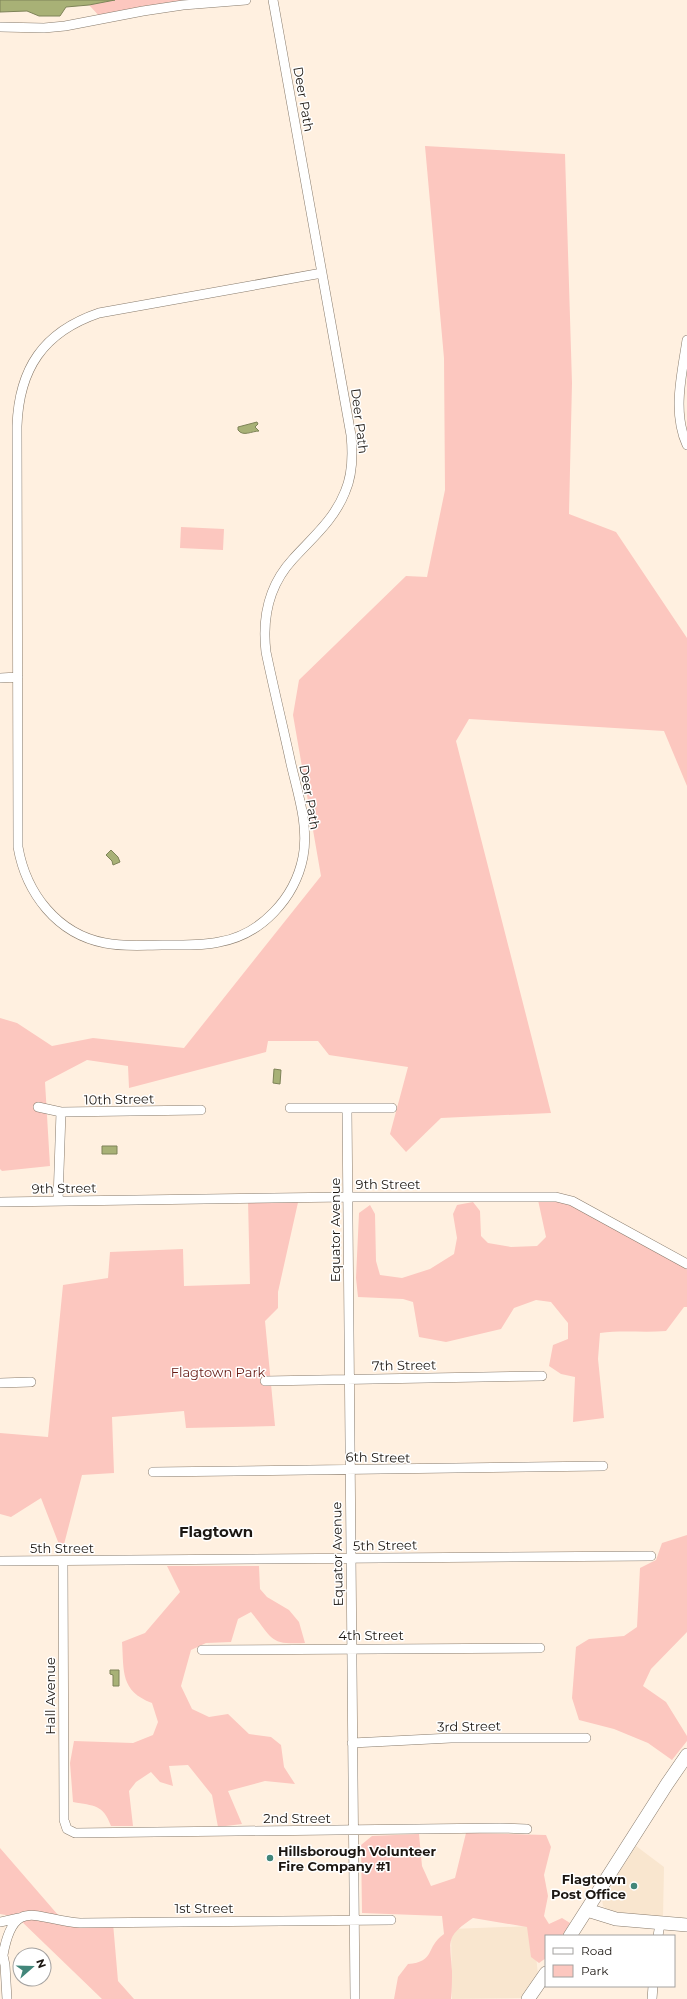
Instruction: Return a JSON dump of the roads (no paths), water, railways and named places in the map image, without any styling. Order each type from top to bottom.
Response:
[{"type":"street","points":[[0,26],[44,28],[65,26],[149,10],[246,0]]},
{"type":"street","name":"Deer Path","points":[[273,0],[350,428],[353,454],[347,488],[340,504],[323,527],[283,571],[267,608],[265,624],[266,652],[304,824],[305,840],[300,868],[287,896],[278,908],[256,926],[234,938],[221,942],[194,945],[123,946],[104,943],[76,933],[52,916],[33,892],[26,878],[18,847],[18,406],[24,380],[38,354],[60,332],[76,322],[99,313],[322,273]]},
{"type":"street","points":[[687,340],[678,400],[680,420],[687,445]]},
{"type":"street","points":[[0,678],[18,677]]},
{"type":"street","name":"10th Street","points":[[38,1106],[61,1112],[201,1110]]},
{"type":"street","points":[[290,1108],[392,1108]]},
{"type":"street","name":"Equator Avenue","points":[[347,1109],[349,1469],[356,1999]]},
{"type":"street","points":[[58,1200],[61,1112]]},
{"type":"street","name":"9th Street","points":[[0,1202],[347,1197],[556,1197],[572,1201],[687,1264]]},
{"type":"street","name":"7th Street","points":[[265,1381],[542,1376]]},
{"type":"street","points":[[0,1383],[31,1382]]},
{"type":"street","name":"6th Street","points":[[153,1472],[349,1469],[401,1470],[603,1466]]},
{"type":"street","name":"5th Street","points":[[0,1561],[651,1556]]},
{"type":"street","name":"Hall Avenue","points":[[63,1561],[64,1820],[67,1829]]},
{"type":"street","name":"4th Street","points":[[202,1650],[540,1648]]},
{"type":"street","name":"3rd Street","points":[[352,1743],[451,1738],[586,1738]]},
{"type":"street","points":[[571,1935],[659,1795],[687,1755]]},
{"type":"street","name":"2nd Street","points":[[67,1829],[75,1833],[354,1831],[500,1828],[527,1829]]},
{"type":"street","points":[[587,1910],[659,1930],[687,1925]]},
{"type":"street","name":"1st Street","points":[[0,1922],[19,1918],[26,1914],[35,1914],[68,1922],[80,1923],[391,1920]]},
{"type":"street","points":[[3,1955],[6,1938],[19,1918]]},
{"type":"street","points":[[0,1945],[3,1955],[7,1999]]},
{"type":"street","points":[[528,1999],[545,1974]]},
{"type":"street","points":[[652,1999],[653,1987]]},
{"type":"place","name":"Hillsborough Volunteer Fire Company #1","points":[[270,1858]]},
{"type":"place","name":"Flagtown Post Office","points":[[634,1886]]},
{"type":"district","name":"Flagtown","points":[[216,1532]]},
{"type":"park label","name":"Flagtown Park","points":[[218,1372]]}]
